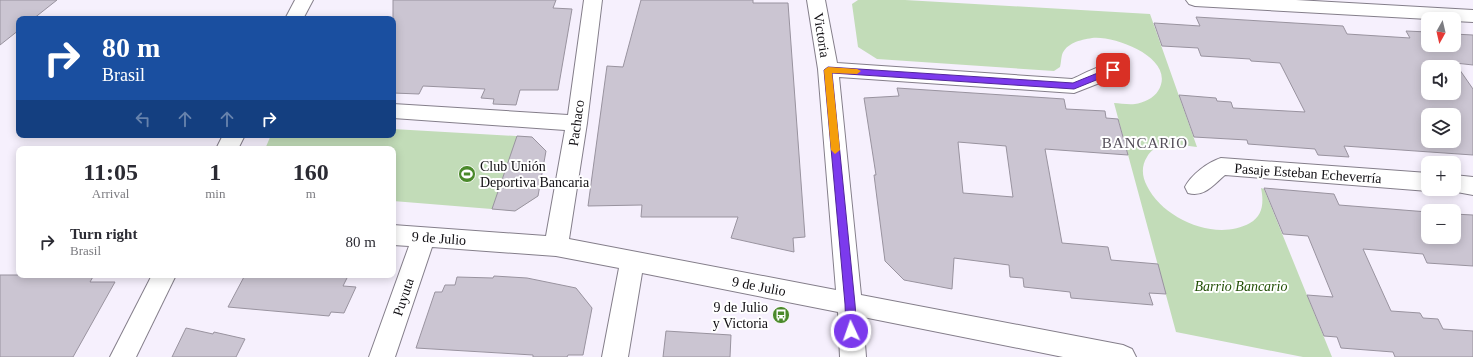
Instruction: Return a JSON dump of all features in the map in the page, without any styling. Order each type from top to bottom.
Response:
[{"type":"street","points":[[296,16],[304,0]]},
{"type":"street","name":"Pachaco","points":[[556,246],[577,123],[593,0]]},
{"type":"street","name":"Victoria","points":[[816,0],[828,70],[850,304],[852,357]]},
{"type":"street","points":[[1195,0],[1473,16]]},
{"type":"street","points":[[828,70],[1074,86],[1113,70]]},
{"type":"street","points":[[396,111],[577,123]]},
{"type":"street","name":"Pasaje Esteban Echeverría","points":[[1196,187],[1222,166],[1421,181]]},
{"type":"street","points":[[1461,185],[1473,186]]},
{"type":"street","name":"9 de Julio","points":[[396,235],[556,246],[1123,357]]},
{"type":"street","name":"Puyuta","points":[[382,357],[424,237]]},
{"type":"street","points":[[615,357],[632,260]]},
{"type":"street","points":[[123,357],[162,278]]},
{"type":"green space","name":"Barrio Bancario","points":[[858,0],[905,0],[1150,14],[1197,147],[1168,144],[1154,149],[1145,160],[1143,168],[1143,175],[1147,186],[1155,198],[1165,208],[1178,217],[1192,224],[1222,230],[1236,228],[1250,223],[1258,217],[1262,208],[1261,188],[1264,189],[1332,357],[1303,357],[1176,332],[1114,103],[1138,103],[1148,100],[1156,94],[1162,79],[1159,69],[1152,59],[1141,51],[1128,45],[1102,38],[1092,38],[1078,41],[1070,45],[1062,55],[1060,67],[1054,71],[877,59],[858,47],[852,4]]},
{"type":"green space","name":"Club Unión Deportiva Bancaria","points":[[396,129],[532,137],[538,196],[515,211],[396,201],[396,146],[266,146],[270,138],[396,138]]},
{"type":"building","points":[[0,0],[57,0],[37,16],[16,16],[16,32],[0,45]]},
{"type":"building","points":[[393,0],[556,0],[553,8],[572,9],[558,90],[520,90],[516,105],[493,104],[494,99],[481,98],[485,89],[423,86],[419,94],[396,93],[396,16],[393,16]]},
{"type":"building","points":[[641,0],[753,0],[753,3],[788,3],[805,237],[793,238],[794,252],[731,238],[738,217],[641,217],[642,205],[588,206],[607,66],[623,67]]},
{"type":"building","points":[[1196,17],[1343,26],[1347,34],[1410,38],[1406,31],[1421,32],[1421,52],[1461,52],[1461,34],[1473,35],[1473,65],[1461,64],[1461,60],[1421,60],[1421,100],[1461,100],[1461,72],[1473,89],[1473,155],[1344,146],[1349,157],[1318,155],[1315,149],[1248,144],[1247,140],[1194,137],[1179,95],[1216,98],[1217,101],[1231,102],[1233,108],[1305,112],[1280,63],[1251,61],[1250,59],[1201,56],[1198,48],[1162,46],[1154,23],[1200,26]]},
{"type":"building","points":[[897,88],[1064,99],[1066,109],[1105,111],[1106,118],[1118,119],[1128,155],[1045,149],[1062,243],[1108,247],[1111,260],[1158,264],[1166,294],[1149,293],[1153,305],[1071,298],[1070,292],[1024,287],[1023,278],[1010,277],[1009,265],[954,258],[952,289],[904,280],[885,261],[874,175],[876,175],[864,98],[899,96]],"holes":[[[958,142],[1006,146],[1013,197],[963,193]]]},
{"type":"building","points":[[517,136],[532,137],[546,151],[538,196],[515,211],[492,209]]},
{"type":"building","points":[[1264,188],[1334,194],[1339,205],[1421,211],[1421,244],[1461,244],[1461,214],[1473,215],[1473,266],[1427,263],[1423,254],[1363,249],[1391,311],[1420,313],[1423,318],[1438,319],[1443,329],[1473,331],[1473,357],[1395,357],[1393,352],[1341,348],[1337,337],[1324,336],[1307,295],[1333,297],[1308,236],[1283,234]]},
{"type":"building","points":[[0,275],[16,275],[16,278],[92,278],[90,282],[115,282],[73,357],[0,357]]},
{"type":"building","points":[[494,276],[527,278],[576,288],[592,308],[583,355],[568,355],[567,357],[533,357],[533,355],[416,348],[435,292],[442,292],[445,285],[455,285],[457,277],[493,278]]},
{"type":"building","points":[[243,278],[347,278],[343,286],[356,287],[344,313],[331,312],[329,316],[228,307]]},
{"type":"building","points":[[186,328],[245,339],[236,357],[172,357]]},
{"type":"building","points":[[666,331],[731,335],[730,357],[663,357]]},
{"type":"slow traffic","points":[[835,150],[828,70],[857,71]]},
{"type":"place","name":"Club Unión Deportiva Bancaria","points":[[467,174]]},
{"type":"place","name":"9 de Julio y Victoria","points":[[781,315]]},
{"type":"district","name":"BANCARIO","points":[[1145,143]]},
{"type":"route","points":[[851,331],[850,304],[828,70],[1074,86],[1113,70]]}]
